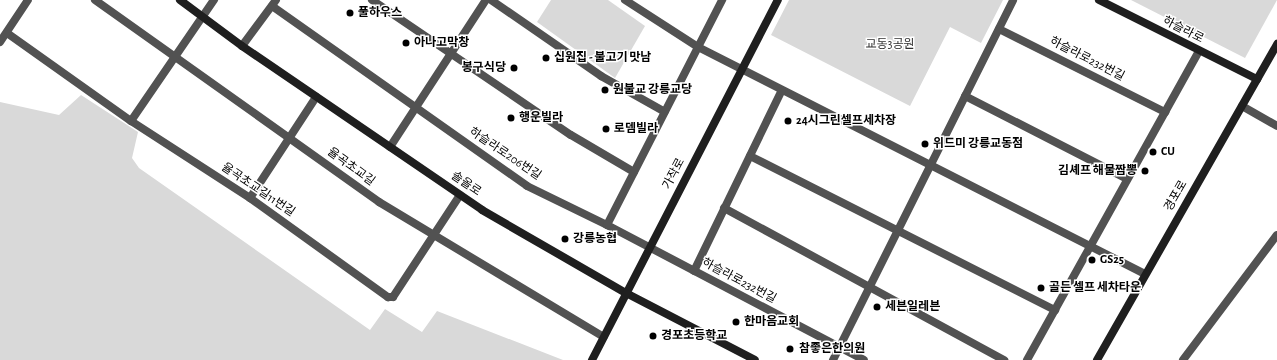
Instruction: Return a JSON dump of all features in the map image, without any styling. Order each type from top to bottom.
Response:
[{"type":"street","points":[[0,42],[28,0]]},
{"type":"street","name":"율곡초교길","points":[[95,0],[290,137],[379,202],[604,337]]},
{"type":"street","name":"솔올로","points":[[180,0],[203,15],[242,46],[460,195],[626,293],[755,360]]},
{"type":"street","points":[[131,121],[214,0]]},
{"type":"street","points":[[372,0],[571,135],[634,172]]},
{"type":"street","points":[[390,147],[486,0]]},
{"type":"street","points":[[491,0],[601,76],[665,112]]},
{"type":"street","points":[[625,0],[698,47],[743,68],[782,90],[930,166],[1146,274]]},
{"type":"street","points":[[607,225],[722,0]]},
{"type":"street","name":"가작로","points":[[592,360],[649,247],[778,0]]},
{"type":"street","points":[[833,360],[1013,0]]},
{"type":"street","name":"하슬라로","points":[[1099,0],[1257,79]]},
{"type":"street","points":[[242,46],[274,3]]},
{"type":"street","name":"하슬라로206번길","points":[[274,3],[527,186],[649,247]]},
{"type":"street","name":"하슬라로232번길","points":[[999,29],[1165,112]]},
{"type":"street","name":"율곡초교길11번길","points":[[6,33],[131,121],[250,198],[388,297],[393,297],[435,236],[460,195]]},
{"type":"street","name":"경포로","points":[[1097,360],[1277,44]]},
{"type":"street","points":[[1027,360],[1199,51]]},
{"type":"street","points":[[694,271],[782,90]]},
{"type":"street","points":[[965,96],[1127,179]]},
{"type":"street","points":[[250,198],[316,97]]},
{"type":"street","points":[[1242,106],[1277,126]]},
{"type":"street","points":[[750,156],[1055,310]]},
{"type":"street","points":[[724,208],[1004,360]]},
{"type":"street","points":[[1183,360],[1277,235]]},
{"type":"street","name":"하슬라로232번길","points":[[649,247],[864,360]]},
{"type":"green space","points":[[551,0],[608,0],[645,26],[615,78],[537,22]]},
{"type":"green space","name":"교동3공원","points":[[789,0],[1003,0],[981,43],[950,27],[910,106],[771,35]]},
{"type":"green space","points":[[1131,0],[1277,0],[1245,58]]},
{"type":"green space","points":[[81,95],[138,132],[132,158],[139,168],[370,330],[385,309],[422,332],[437,311],[563,360],[0,360],[0,102],[59,115]]},
{"type":"place","name":"풀하우스","points":[[350,13]]},
{"type":"place","name":"아나고막창","points":[[406,43]]},
{"type":"place","name":"십원집 - 불고기 맛남","points":[[546,58]]},
{"type":"place","name":"봉구식당","points":[[514,68]]},
{"type":"place","name":"원불교 강릉교당","points":[[605,90]]},
{"type":"place","name":"행운빌라","points":[[511,118]]},
{"type":"place","name":"24시그린셀프세차장","points":[[788,121]]},
{"type":"place","name":"로뎀빌라","points":[[606,129]]},
{"type":"place","name":"위드미 강릉교동점","points":[[925,144]]},
{"type":"place","name":"CU","points":[[1153,152]]},
{"type":"place","name":"김셰프 해물짬뽕","points":[[1145,171]]},
{"type":"place","name":"강릉농협","points":[[565,239]]},
{"type":"place","name":"GS25","points":[[1092,260]]},
{"type":"place","name":"골든 셀프 세차타운","points":[[1041,288]]},
{"type":"place","name":"세븐일레븐","points":[[877,307]]},
{"type":"place","name":"한마음교회","points":[[736,322]]},
{"type":"place","name":"경포초등학교","points":[[653,336]]},
{"type":"place","name":"참좋은한의원","points":[[790,349]]}]
